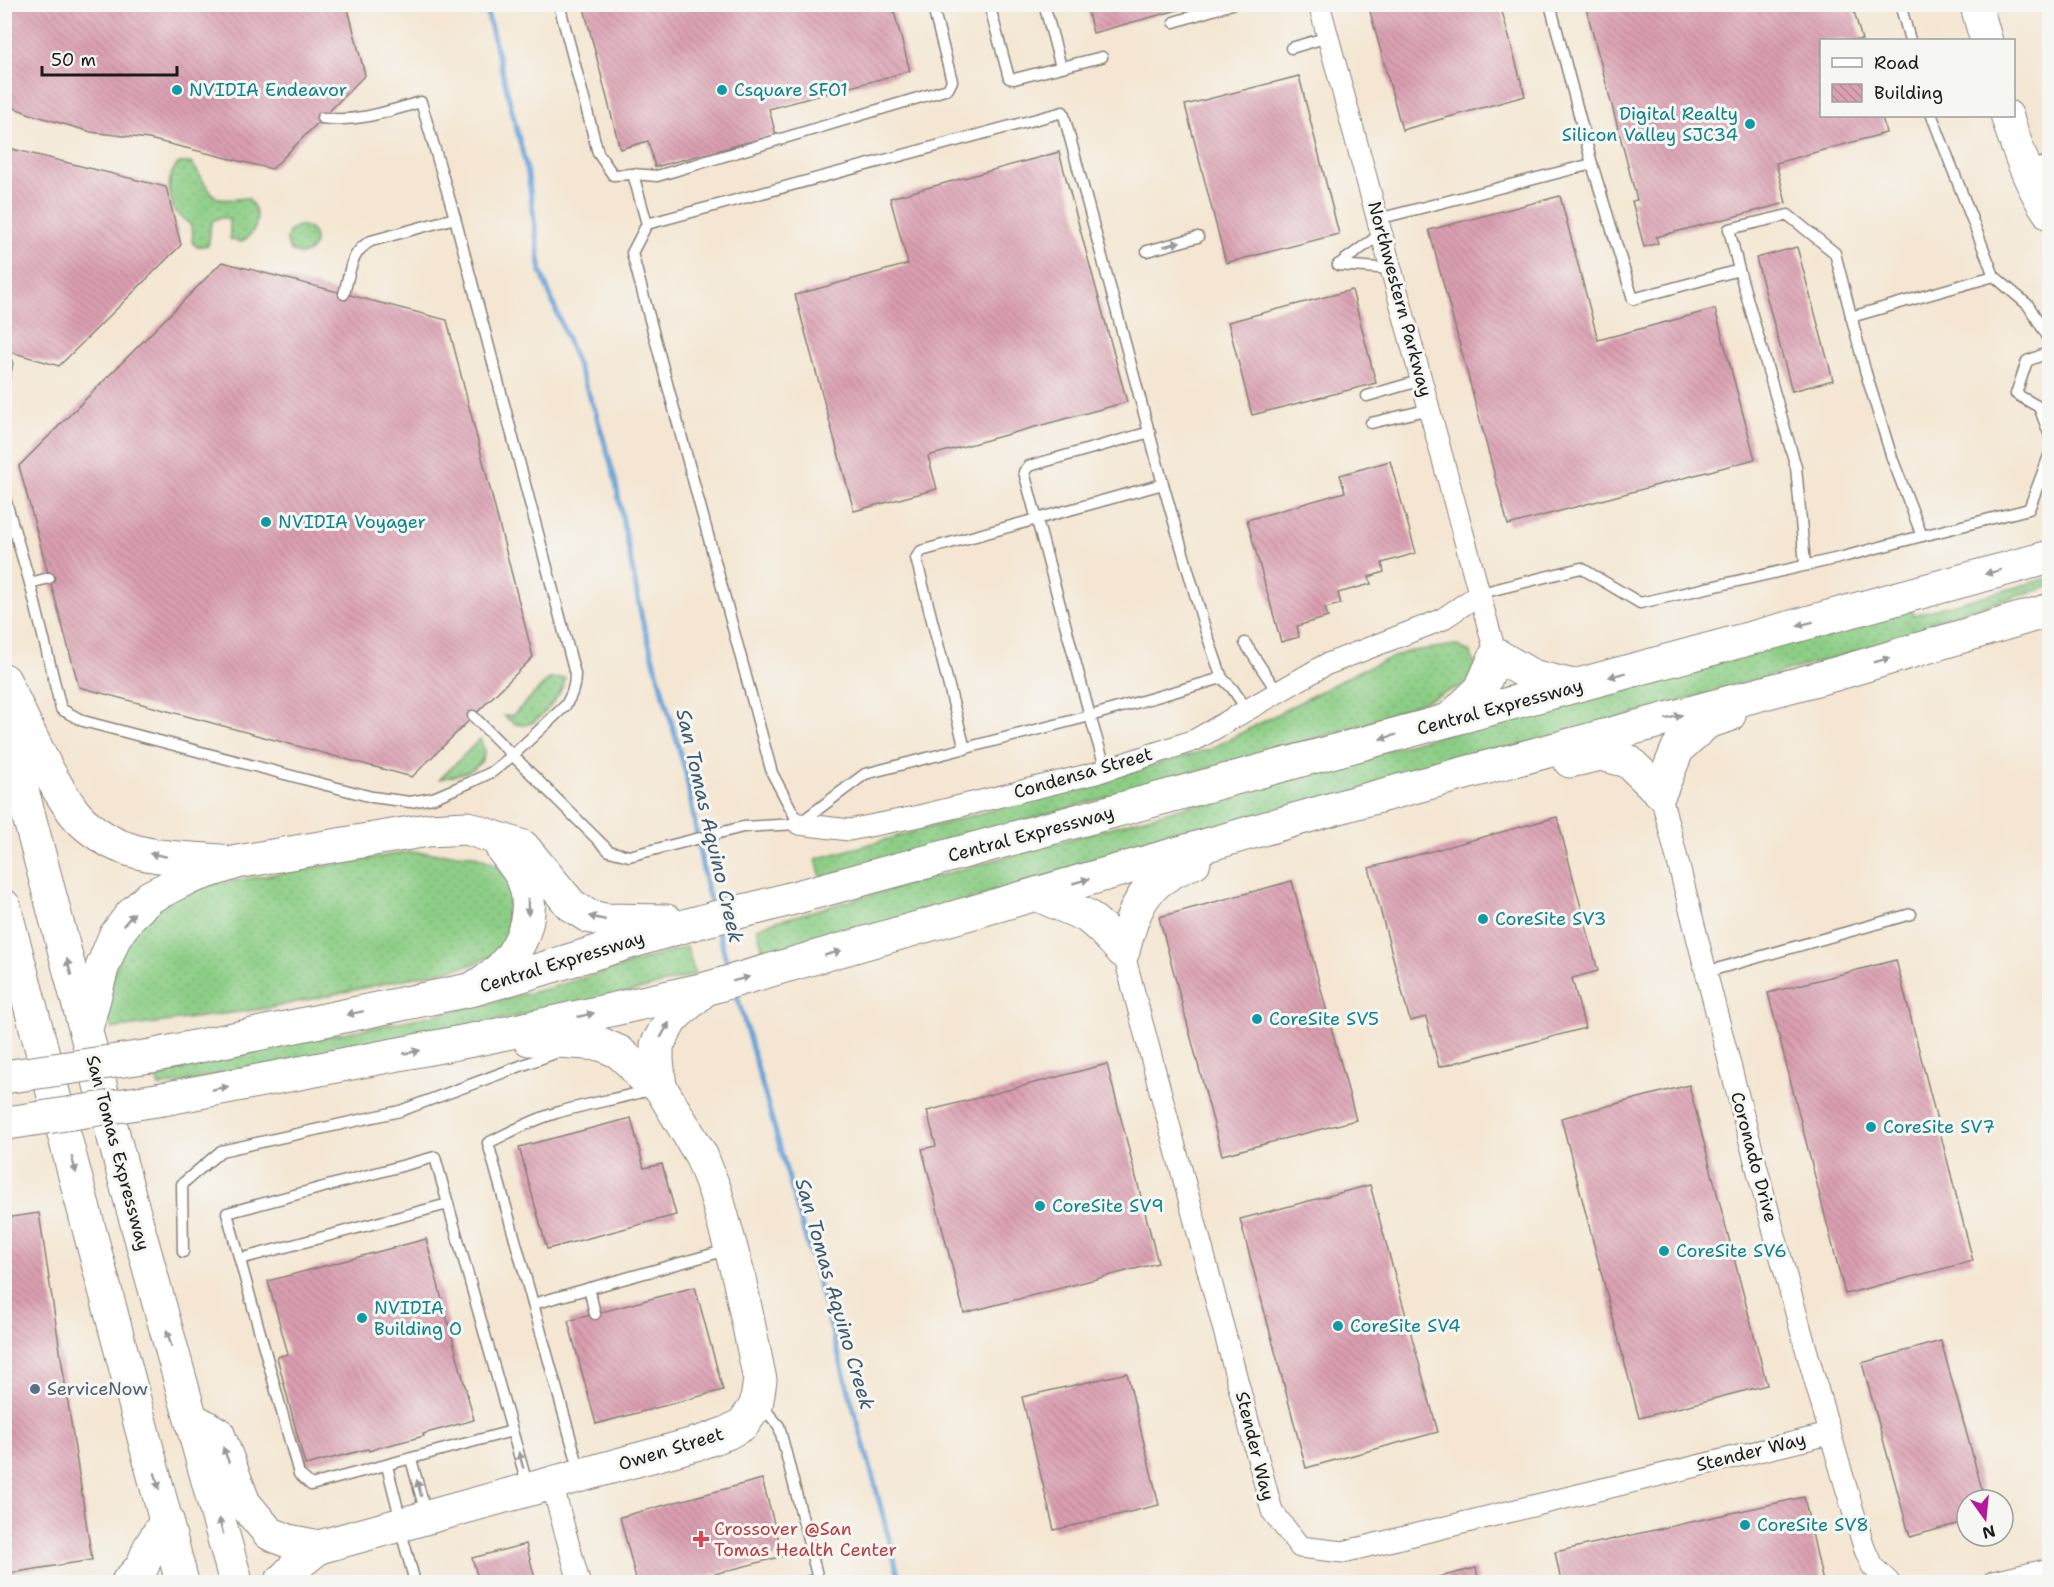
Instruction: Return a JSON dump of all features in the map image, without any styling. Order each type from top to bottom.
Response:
[{"type":"highway","name":"Central Expressway","points":[[4,1077],[151,1056],[474,989],[527,975],[698,921],[756,908],[2049,557]]},
{"type":"highway","points":[[6,1123],[163,1099],[488,1037],[705,988],[1350,804],[1839,673],[2049,610]]},
{"type":"highway","points":[[1448,721],[1481,689],[1496,655],[1532,676],[1574,687]]},
{"type":"highway","points":[[1124,951],[1132,916],[1144,894],[1172,870],[1350,804],[1600,754],[1629,761],[1660,792],[1678,748],[1707,722],[1822,684],[1839,673]]},
{"type":"highway","points":[[4,680],[54,780],[74,812],[96,832],[123,848],[160,856],[237,862]]},
{"type":"highway","name":"San Tomas Expressway","points":[[4,722],[131,1202],[236,1582]]},
{"type":"highway","points":[[86,1030],[110,946],[131,915],[150,897],[185,879],[237,862],[428,830],[467,828],[523,847],[571,905],[588,916],[604,920],[698,921]]},
{"type":"highway","points":[[474,989],[503,966],[523,937],[528,917],[528,896],[522,876],[495,837]]},
{"type":"highway","points":[[1036,894],[1087,916],[1124,951]]},
{"type":"highway","points":[[4,906],[182,1582]]},
{"type":"highway","points":[[705,988],[672,1018],[662,1034],[657,1045],[660,1086],[701,1155],[715,1191],[757,1361],[760,1380],[757,1401]]},
{"type":"highway","points":[[4,995],[11,999],[37,1027]]},
{"type":"highway","points":[[488,1037],[601,1044],[619,1052],[641,1075],[660,1086]]},
{"type":"highway","name":"Owen Street","points":[[319,1547],[727,1433],[743,1424],[757,1401]]},
{"type":"highway","points":[[191,1418],[218,1434],[243,1503],[269,1533],[288,1541],[319,1547]]},
{"type":"highway","points":[[128,1582],[142,1567],[150,1547],[167,1520]]},
{"type":"highway","points":[[281,1582],[297,1564],[319,1547]]},
{"type":"main road","points":[[1976,4],[1986,39]]},
{"type":"main road","points":[[2007,117],[2013,136],[2038,165],[2040,201],[2049,214]]},
{"type":"street","name":"Northwestern Parkway","points":[[1319,4],[1496,655]]},
{"type":"street","name":"Condensa Street","points":[[799,824],[849,830],[915,817],[1106,770],[1195,740],[1325,665],[1441,620],[1481,593]]},
{"type":"street","name":"Coronado Drive","points":[[1660,792],[1829,1434],[1865,1550],[1872,1566],[1889,1582]]},
{"type":"street","name":"Stender Way","points":[[1124,951],[1272,1511],[1300,1547],[1343,1552],[1829,1434]]},
{"type":"street","points":[[554,1483],[579,1582]]},
{"type":"street","points":[[1994,1582],[2049,1569]]},
{"type":"lane","points":[[559,4],[598,153],[613,175],[657,176],[948,89],[952,81],[932,4]]},
{"type":"lane","points":[[989,4],[1009,78],[1014,79],[1102,57]]},
{"type":"lane","points":[[1044,4],[1061,67]]},
{"type":"lane","points":[[1174,22],[1233,4]]},
{"type":"lane","points":[[1550,4],[1592,164],[1633,299],[1739,270]]},
{"type":"lane","points":[[1900,4],[1910,39]]},
{"type":"lane","points":[[1291,48],[1328,37]]},
{"type":"lane","points":[[4,495],[30,583],[61,709],[83,721],[372,797],[410,802],[433,798],[492,772],[565,706],[572,695],[575,674],[455,218],[421,102],[340,121],[322,118]]},
{"type":"lane","points":[[647,224],[1063,111],[1163,484],[1206,632],[1222,678],[1232,687],[1247,710]]},
{"type":"lane","points":[[1932,117],[1994,276],[2028,304],[2049,340]]},
{"type":"lane","points":[[1392,269],[1338,265],[1380,226],[1592,164]]},
{"type":"lane","points":[[633,174],[647,224],[632,253],[772,773],[799,824],[865,774],[1090,716],[1222,678]]},
{"type":"lane","points":[[1805,564],[1796,467],[1729,229],[1788,215],[1835,253],[1892,458],[1922,536]]},
{"type":"lane","points":[[344,294],[356,252],[362,246],[371,241],[455,218]]},
{"type":"lane","points":[[1147,251],[1198,237]]},
{"type":"lane","points":[[1851,317],[1994,276]]},
{"type":"lane","points":[[2049,352],[2027,361],[2016,394],[2039,407],[2049,436]]},
{"type":"lane","points":[[4,358],[7,364],[4,378]]},
{"type":"lane","points":[[1367,396],[1422,380]]},
{"type":"lane","points":[[1371,423],[1430,409]]},
{"type":"lane","points":[[1106,770],[1024,472],[1029,466],[1150,432]]},
{"type":"lane","points":[[1481,593],[1581,568],[1640,603],[1839,558],[2030,509],[2049,453]]},
{"type":"lane","points":[[965,749],[916,558],[921,551],[1163,484]]},
{"type":"lane","points":[[30,583],[49,578]]},
{"type":"lane","points":[[1245,643],[1278,693]]},
{"type":"lane","points":[[473,717],[512,756]]},
{"type":"lane","name":"Condensa Street","points":[[512,756],[609,851],[628,861],[655,850],[743,826],[799,824]]},
{"type":"lane","points":[[1706,972],[1911,914]]},
{"type":"lane","points":[[183,1252],[182,1184],[221,1151],[400,1111],[584,1043]]},
{"type":"lane","points":[[554,1483],[533,1304],[488,1143],[555,1113],[628,1097],[660,1086]]},
{"type":"lane","points":[[512,1431],[311,1485],[299,1474],[227,1213],[435,1157],[512,1431],[554,1483]]},
{"type":"lane","points":[[240,1259],[448,1204]]},
{"type":"lane","points":[[533,1304],[730,1250]]},
{"type":"lane","points":[[589,1288],[595,1314]]},
{"type":"lane","points":[[757,1401],[779,1426],[818,1579],[805,1582]]},
{"type":"lane","points":[[411,1459],[410,1522],[415,1582]]},
{"type":"lane","points":[[387,1466],[410,1522]]},
{"type":"green space","points":[[179,163],[191,163],[214,196],[229,200],[248,198],[255,210],[257,222],[247,238],[241,242],[230,239],[230,224],[227,218],[219,218],[210,226],[208,245],[197,247],[192,242],[192,229],[188,222],[175,211],[170,191],[170,177]]},
{"type":"green space","points":[[301,226],[311,230],[315,240],[311,250],[301,254],[291,250],[287,240],[291,230]]},
{"type":"green space","points":[[2049,578],[2049,587],[1931,621],[1933,630],[765,958],[757,928],[770,923],[1908,604],[1914,615]]},
{"type":"green space","points":[[1455,645],[1470,652],[1477,668],[1466,684],[1374,722],[821,878],[816,859],[1211,749],[1359,671],[1406,652]]},
{"type":"green space","points":[[565,678],[555,700],[535,721],[518,725],[504,716],[513,715],[549,679]]},
{"type":"green space","points":[[480,739],[484,749],[480,763],[466,772],[440,779]]},
{"type":"green space","points":[[409,852],[473,855],[498,865],[516,892],[516,917],[505,944],[489,957],[471,965],[269,1008],[111,1029],[106,1001],[127,932],[185,889]]},
{"type":"green space","points":[[687,947],[695,975],[601,1000],[159,1087],[153,1067],[436,1015],[529,993]]},
{"type":"building","name":"Csquare SFO1","points":[[583,4],[892,4],[910,71],[769,109],[776,135],[655,167],[648,141],[620,149]]},
{"type":"building","points":[[1086,4],[1196,4],[1196,5],[1093,33]]},
{"type":"building","points":[[1368,4],[1500,4],[1525,96],[1402,130]]},
{"type":"building","name":"Digital Realty Silicon Valley SJC34","points":[[1585,4],[1852,4],[1862,39],[1820,39],[1820,117],[1882,117],[1886,133],[1776,163],[1786,203],[1656,237],[1658,243],[1644,247],[1632,201],[1637,200]]},
{"type":"building","name":"NVIDIA Endeavor","points":[[4,5],[347,5],[365,75],[272,169],[149,139],[91,132],[4,104]]},
{"type":"building","points":[[1299,76],[1339,234],[1226,263],[1185,105]]},
{"type":"building","points":[[4,147],[166,187],[181,245],[59,366],[4,350]]},
{"type":"building","points":[[1059,152],[1127,402],[928,456],[937,489],[854,511],[795,295],[908,264],[890,198]]},
{"type":"building","points":[[1560,196],[1598,340],[1715,309],[1755,459],[1508,525],[1429,230]]},
{"type":"building","points":[[1797,247],[1833,380],[1792,391],[1756,258]]},
{"type":"building","name":"NVIDIA Voyager","points":[[222,262],[447,320],[533,657],[412,777],[79,687],[19,466]]},
{"type":"building","points":[[1352,290],[1376,383],[1252,415],[1228,322]]},
{"type":"building","points":[[1390,461],[1416,553],[1382,563],[1384,572],[1369,577],[1371,584],[1338,593],[1341,604],[1325,608],[1328,617],[1297,626],[1299,637],[1281,642],[1247,520],[1345,492],[1340,475]]},
{"type":"building","name":"CoreSite SV3","points":[[1557,817],[1598,971],[1572,978],[1585,1028],[1439,1067],[1426,1017],[1410,1021],[1369,868]]},
{"type":"building","name":"CoreSite SV5","points":[[1292,881],[1356,1120],[1222,1155],[1159,917]]},
{"type":"building","name":"CoreSite SV7","points":[[1896,960],[1973,1261],[1845,1294],[1768,993]]},
{"type":"building","name":"CoreSite SV9","points":[[1107,1064],[1158,1263],[964,1313],[922,1149],[936,1146],[927,1111]]},
{"type":"building","name":"CoreSite SV6","points":[[1689,1085],[1767,1385],[1639,1418],[1561,1118]]},
{"type":"building","points":[[631,1118],[644,1168],[662,1164],[676,1215],[547,1249],[519,1147]]},
{"type":"building","name":"CoreSite SV4","points":[[1370,1185],[1438,1432],[1306,1468],[1240,1219]]},
{"type":"building","name":"ServiceNow","points":[[39,1213],[92,1560],[4,1574],[4,1218]]},
{"type":"building","name":"NVIDIA Building O","points":[[426,1239],[474,1420],[369,1451],[368,1449],[305,1465],[277,1357],[288,1354],[268,1281]]},
{"type":"building","points":[[695,1287],[723,1390],[596,1424],[568,1321]]},
{"type":"building","points":[[1941,1341],[1982,1488],[1955,1488],[1955,1524],[1910,1537],[1862,1363]]},
{"type":"building","points":[[1127,1373],[1159,1505],[1054,1530],[1022,1397]]},
{"type":"building","points":[[762,1479],[783,1556],[684,1582],[637,1582],[620,1517]]},
{"type":"building","name":"CoreSite SV8","points":[[1804,1497],[1823,1582],[1561,1582],[1555,1552]]},
{"type":"building","points":[[526,1544],[536,1582],[479,1582],[472,1558]]},
{"type":"building","points":[[1476,1568],[1479,1582],[1418,1582]]},
{"type":"waterway","name":"San Tomas Aquino Creek","points":[[485,4],[528,174],[541,272],[595,410],[615,479],[642,619],[686,774],[712,908]]},
{"type":"waterway","name":"San Tomas Aquino Creek","points":[[718,929],[729,972]]},
{"type":"waterway","name":"San Tomas Aquino Creek","points":[[736,992],[873,1477],[900,1582]]},
{"type":"place","name":"NVIDIA Endeavor","points":[[177,90]]},
{"type":"place","name":"Csquare SFO1","points":[[722,90]]},
{"type":"place","name":"Digital Realty Silicon Valley SJC34","points":[[1750,124]]},
{"type":"place","name":"NVIDIA Voyager","points":[[266,522]]},
{"type":"place","name":"CoreSite SV3","points":[[1483,919]]},
{"type":"place","name":"CoreSite SV5","points":[[1257,1019]]},
{"type":"place","name":"CoreSite SV7","points":[[1871,1127]]},
{"type":"place","name":"CoreSite SV9","points":[[1040,1206]]},
{"type":"place","name":"CoreSite SV6","points":[[1664,1251]]},
{"type":"place","name":"NVIDIA Building O","points":[[362,1318]]},
{"type":"place","name":"CoreSite SV4","points":[[1338,1326]]},
{"type":"place","name":"ServiceNow","points":[[35,1389]]},
{"type":"place","name":"CoreSite SV8","points":[[1745,1525]]},
{"type":"place","name":"Crossover @San Tomas Health Center","points":[[701,1539]]}]
